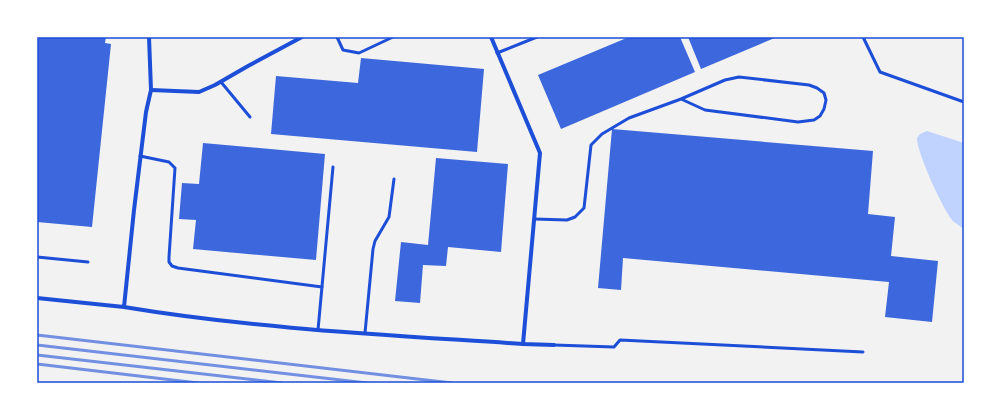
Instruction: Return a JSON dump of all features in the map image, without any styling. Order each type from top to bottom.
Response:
[{"type":"street","points":[[124,307],[140,156],[146,112],[151,90],[149,37]]},
{"type":"street","points":[[151,90],[199,92],[221,82],[302,37]]},
{"type":"street","points":[[491,37],[540,153],[523,344]]},
{"type":"street","points":[[37,298],[124,307],[231,322],[318,330],[554,345]]},
{"type":"lane","points":[[337,37],[343,50],[359,53],[393,37]]},
{"type":"lane","points":[[498,53],[537,37]]},
{"type":"lane","points":[[863,37],[880,72],[964,102]]},
{"type":"lane","points":[[534,218],[567,220],[575,217],[584,208],[591,145],[602,134],[629,118],[681,99],[725,80],[740,77],[808,85],[817,88],[824,93],[826,100],[824,109],[820,116],[814,120],[798,122],[705,110],[681,99]]},
{"type":"lane","points":[[221,82],[250,117]]},
{"type":"lane","points":[[140,156],[169,162],[175,168],[169,257],[169,262],[172,266],[322,287]]},
{"type":"lane","points":[[318,330],[333,166]]},
{"type":"lane","points":[[365,333],[373,249],[375,241],[389,217],[394,179]]},
{"type":"lane","points":[[37,257],[88,262]]},
{"type":"lane","points":[[554,345],[614,347],[620,340],[864,352]]},
{"type":"water","points":[[927,131],[964,143],[964,227],[962,228],[954,222],[944,207],[921,156],[917,138],[920,134]]},
{"type":"building","points":[[37,37],[106,37],[105,43],[111,44],[92,227],[37,222]]},
{"type":"building","points":[[629,37],[680,37],[695,72],[561,129],[538,75]]},
{"type":"building","points":[[688,37],[777,37],[701,69]]},
{"type":"building","points":[[361,58],[484,69],[477,152],[271,134],[276,76],[358,83]]},
{"type":"building","points":[[612,129],[873,151],[868,214],[895,217],[891,256],[938,261],[932,322],[885,317],[889,282],[623,258],[621,290],[598,288]]},
{"type":"building","points":[[203,143],[325,154],[316,260],[193,249],[196,220],[179,219],[182,183],[199,184]]},
{"type":"building","points":[[436,158],[508,164],[501,252],[448,247],[446,266],[423,265],[420,303],[395,301],[401,242],[428,245]]},
{"type":"railway","points":[[37,335],[452,383]]},
{"type":"railway","points":[[37,345],[367,383]]},
{"type":"railway","points":[[37,355],[282,383]]},
{"type":"railway","points":[[37,364],[198,383]]}]
